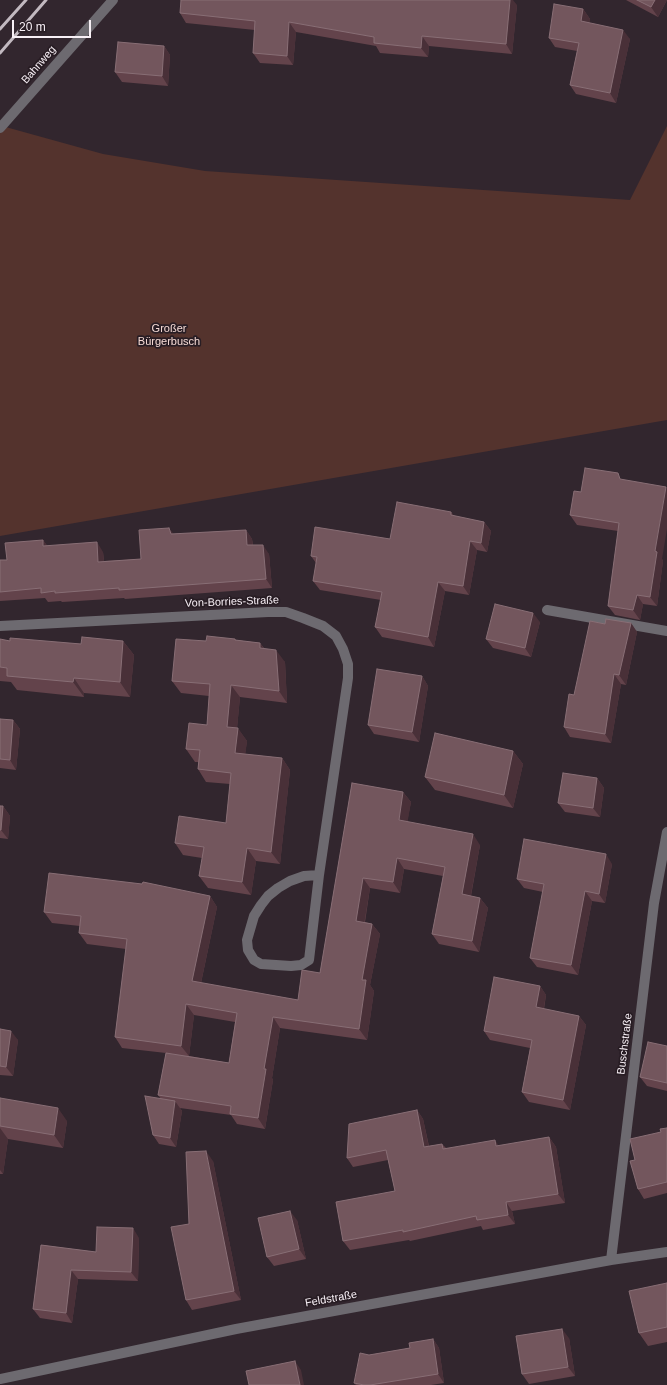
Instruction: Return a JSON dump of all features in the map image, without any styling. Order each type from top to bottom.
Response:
[{"type":"street","name":"Bahnweg","points":[[0,128],[113,0]]},
{"type":"street","points":[[547,610],[667,631]]},
{"type":"street","name":"Von-Borries-Straße","points":[[0,626],[286,612],[323,626],[336,636],[343,649],[348,664],[348,678],[308,960],[301,966],[261,964],[254,960],[248,950],[247,940],[254,916],[261,905],[268,896],[290,881],[304,876],[319,875]]},
{"type":"street","name":"Buschstraße","points":[[612,1260],[654,903],[667,832]]},
{"type":"street","name":"Feldstraße","points":[[0,1379],[236,1329],[612,1260],[667,1252]]},
{"type":"green space","name":"Großer Bürgerbusch","points":[[2,126],[103,154],[205,171],[630,200],[667,126],[667,420],[0,536],[0,128]]},
{"type":"building","points":[[181,0],[510,0],[506,44],[422,36],[421,48],[374,43],[374,37],[289,22],[287,56],[253,53],[255,21],[180,13]]},
{"type":"building","points":[[637,0],[655,0],[651,7]]},
{"type":"building","points":[[554,4],[583,9],[581,21],[623,30],[610,93],[570,85],[579,43],[549,38]]},
{"type":"building","points":[[118,42],[164,46],[162,76],[115,72]]},
{"type":"building","points":[[585,468],[618,473],[620,479],[666,487],[655,551],[657,552],[650,597],[637,595],[633,610],[608,606],[619,523],[570,515],[574,491],[581,492]]},
{"type":"building","points":[[397,502],[451,512],[451,515],[484,522],[481,543],[470,541],[463,586],[438,582],[428,637],[375,627],[382,592],[313,581],[317,557],[311,556],[315,527],[390,539]]},
{"type":"building","points":[[169,528],[171,534],[246,530],[247,545],[263,545],[266,579],[119,590],[119,588],[41,593],[41,588],[0,592],[0,560],[7,560],[5,543],[43,540],[43,546],[97,542],[98,562],[141,559],[139,530]]},
{"type":"building","points":[[495,604],[533,613],[525,648],[486,639]]},
{"type":"building","points":[[606,619],[631,623],[619,675],[614,674],[605,734],[564,727],[569,694],[574,695],[590,621],[605,624]]},
{"type":"building","points":[[207,636],[260,643],[260,648],[276,650],[279,691],[231,685],[227,727],[238,728],[235,753],[282,758],[271,852],[247,848],[242,882],[199,876],[204,847],[175,843],[179,816],[226,823],[231,773],[198,769],[200,750],[186,749],[189,723],[207,725],[210,684],[172,681],[176,639],[206,641]]},
{"type":"building","points":[[82,637],[123,641],[120,682],[74,678],[73,682],[7,676],[7,668],[0,667],[0,639],[10,641],[10,638],[81,644]]},
{"type":"building","points":[[377,669],[422,676],[412,732],[368,725]]},
{"type":"building","points":[[0,719],[13,720],[10,760],[0,759]]},
{"type":"building","points":[[435,733],[513,751],[504,795],[425,777]]},
{"type":"building","points":[[563,773],[597,778],[593,808],[558,803]]},
{"type":"building","points":[[352,783],[403,792],[399,820],[473,834],[462,894],[480,898],[472,941],[432,934],[445,867],[397,858],[393,882],[363,878],[356,921],[372,924],[362,980],[366,980],[359,1029],[273,1017],[264,1069],[266,1069],[258,1118],[230,1114],[231,1106],[158,1095],[166,1053],[229,1063],[237,1013],[186,1004],[181,1046],[115,1037],[127,939],[79,933],[81,916],[44,912],[49,873],[142,884],[143,882],[210,896],[192,981],[298,1000],[302,970],[320,973]]},
{"type":"building","points":[[0,806],[3,806],[1,830],[0,830]]},
{"type":"building","points":[[524,839],[606,854],[599,894],[585,891],[571,965],[530,958],[544,884],[517,879]]},
{"type":"building","points":[[494,977],[540,986],[536,1007],[579,1016],[563,1100],[522,1092],[532,1040],[484,1031]]},
{"type":"building","points":[[0,1029],[11,1031],[6,1067],[0,1066]]},
{"type":"building","points":[[648,1042],[667,1046],[667,1083],[640,1077]]},
{"type":"building","points":[[145,1096],[175,1101],[170,1138],[153,1135]]},
{"type":"building","points":[[0,1098],[58,1108],[54,1135],[0,1126]]},
{"type":"building","points":[[417,1110],[424,1147],[442,1144],[443,1149],[495,1140],[496,1146],[549,1137],[558,1194],[506,1202],[508,1215],[477,1220],[476,1216],[403,1232],[403,1230],[343,1241],[336,1202],[395,1191],[386,1150],[347,1158],[349,1124]]},
{"type":"building","points":[[667,1128],[667,1182],[638,1189],[630,1161],[635,1160],[630,1139],[661,1132],[660,1129]]},
{"type":"building","points":[[206,1151],[234,1291],[186,1300],[171,1227],[189,1224],[186,1152]]},
{"type":"building","points":[[290,1211],[299,1249],[267,1257],[258,1218]]},
{"type":"building","points":[[97,1227],[133,1228],[131,1272],[71,1270],[66,1313],[33,1309],[41,1245],[96,1252]]},
{"type":"building","points":[[667,1283],[667,1327],[639,1333],[629,1291]]},
{"type":"building","points":[[562,1329],[568,1367],[522,1374],[516,1336]]},
{"type":"building","points":[[433,1339],[438,1374],[370,1385],[354,1383],[360,1353],[369,1355],[410,1348],[409,1343]]},
{"type":"building","points":[[295,1361],[300,1385],[249,1385],[246,1371]]},
{"type":"railway","points":[[0,29],[26,0]]},
{"type":"railway","points":[[0,53],[46,0]]}]
